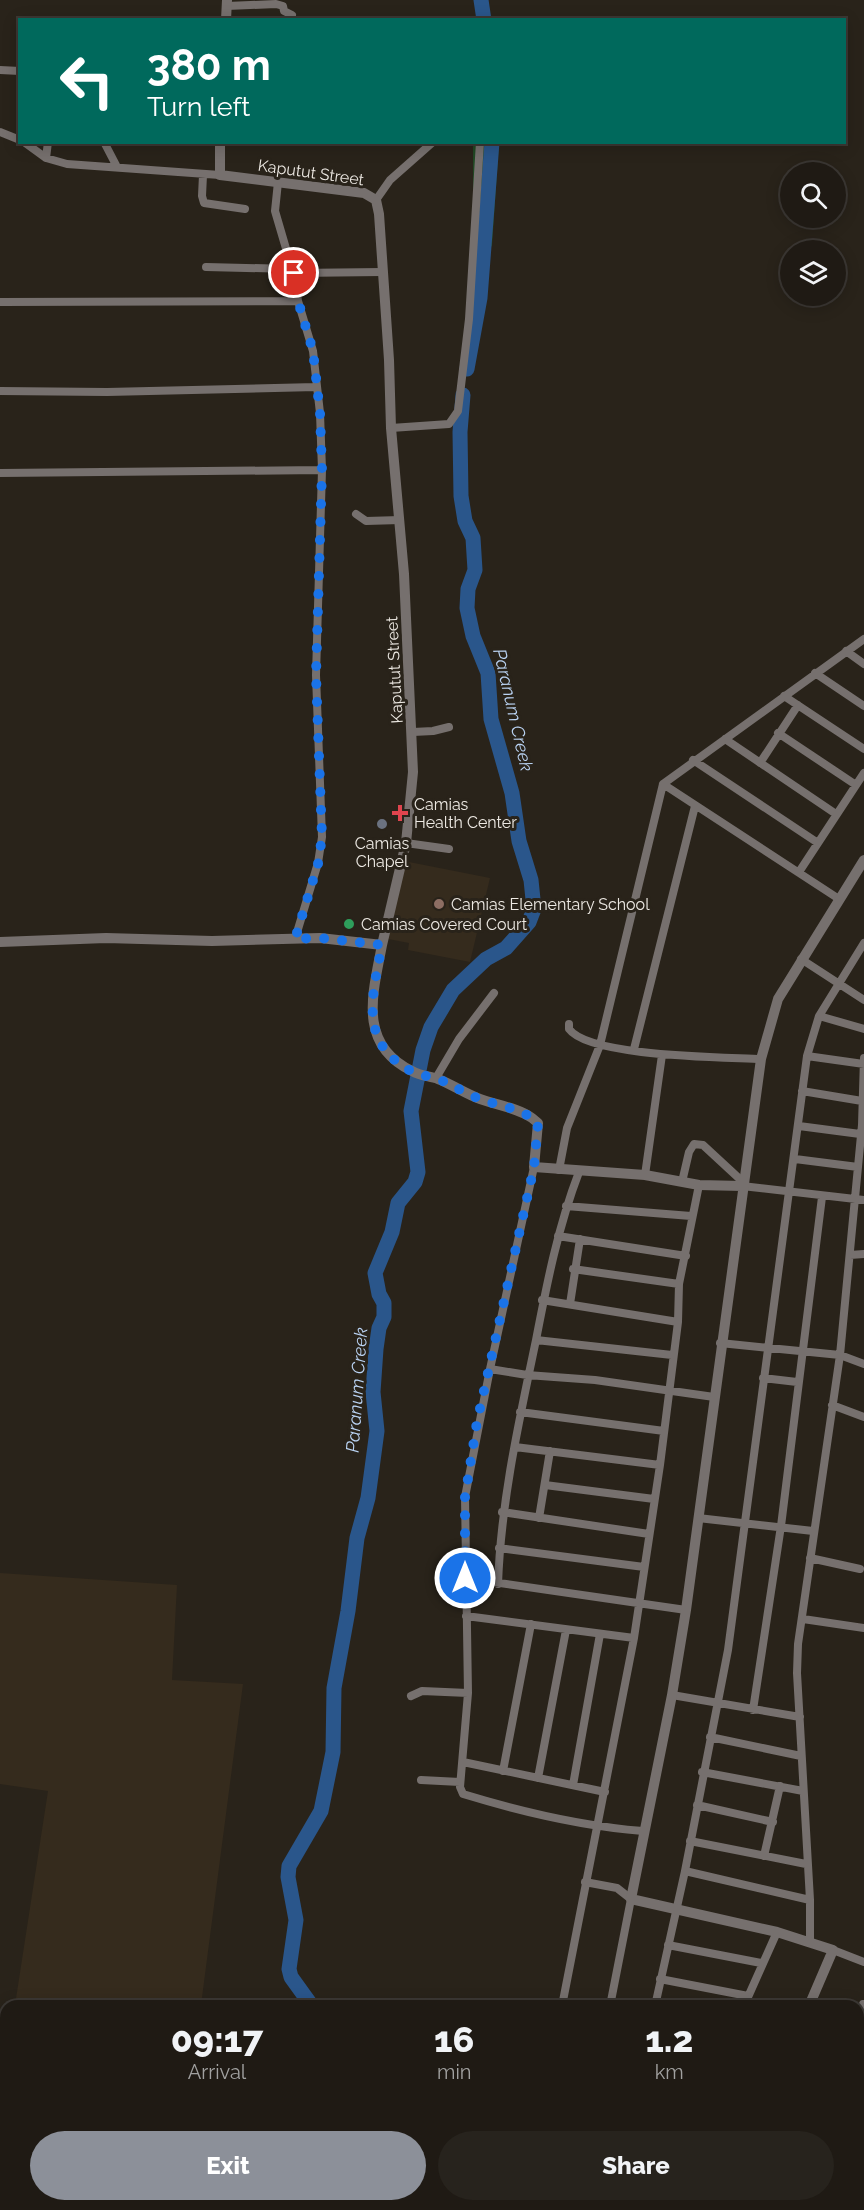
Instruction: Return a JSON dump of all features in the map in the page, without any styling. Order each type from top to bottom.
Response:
[{"type":"street","points":[[226,18],[227,3],[276,4],[283,6],[284,11],[292,15]]},
{"type":"street","points":[[0,70],[18,71]]},
{"type":"street","points":[[0,132],[18,139]]},
{"type":"street","points":[[27,144],[46,158],[67,164],[116,165],[220,175],[220,144]]},
{"type":"street","points":[[46,158],[48,144]]},
{"type":"street","points":[[105,144],[116,165]]},
{"type":"street","points":[[376,200],[390,180],[431,144]]},
{"type":"street","points":[[391,428],[449,424],[458,411],[468,319],[480,144]]},
{"type":"street","points":[[203,174],[204,203],[245,208]]},
{"type":"street","name":"Kaputut Street","points":[[220,175],[364,193],[376,200],[389,360],[391,428],[400,520],[413,732],[413,772],[406,843],[382,945],[372,999],[372,1024],[376,1036],[387,1051],[411,1071],[532,1118],[538,1123],[534,1167]]},
{"type":"street","points":[[278,182],[275,212],[293,271],[298,301],[313,351],[320,413],[322,470],[316,675],[322,837],[315,873],[295,939]]},
{"type":"street","points":[[206,267],[382,272]]},
{"type":"street","points":[[0,302],[298,301]]},
{"type":"street","points":[[0,391],[107,392],[316,387]]},
{"type":"street","points":[[0,473],[322,470]]},
{"type":"street","points":[[356,514],[366,521],[400,520]]},
{"type":"street","points":[[560,1170],[567,1128],[600,1045],[663,784],[693,760],[864,639]]},
{"type":"street","points":[[846,651],[864,664]]},
{"type":"street","points":[[815,673],[864,706]]},
{"type":"street","points":[[784,696],[864,749]]},
{"type":"street","points":[[760,763],[798,705]]},
{"type":"street","points":[[413,732],[433,731],[449,726]]},
{"type":"street","points":[[778,733],[856,785]]},
{"type":"street","points":[[724,739],[836,814]]},
{"type":"street","points":[[693,760],[818,843]]},
{"type":"street","points":[[800,872],[864,773]]},
{"type":"street","points":[[663,784],[839,899]]},
{"type":"street","points":[[634,1049],[695,806]]},
{"type":"street","points":[[406,843],[449,849]]},
{"type":"street","points":[[611,2000],[643,1831],[672,1695],[686,1610],[720,1342],[761,1059],[778,999],[864,860]]},
{"type":"street","points":[[0,942],[106,938],[212,941],[320,938],[382,945]]},
{"type":"street","points":[[656,2000],[685,1871],[702,1772],[728,1650],[807,1056],[819,1016],[864,943]]},
{"type":"street","points":[[801,959],[864,1000]]},
{"type":"street","points":[[432,1078],[494,993]]},
{"type":"street","points":[[819,1016],[864,1029]]},
{"type":"street","points":[[569,1024],[568,1029],[572,1034],[600,1045],[662,1055],[761,1059]]},
{"type":"street","points":[[645,1175],[662,1055]]},
{"type":"street","points":[[807,1056],[864,1064]]},
{"type":"street","points":[[810,1942],[810,1900],[806,1864],[797,1673],[813,1531],[840,1355],[850,1255],[859,1200],[858,1167],[864,1058]]},
{"type":"street","points":[[802,1091],[862,1101]]},
{"type":"street","points":[[799,1126],[860,1134]]},
{"type":"street","points":[[682,1182],[689,1152],[694,1144],[703,1145],[742,1184]]},
{"type":"street","points":[[795,1159],[858,1167]]},
{"type":"street","points":[[643,1831],[599,1827],[463,1794],[460,1782],[468,1693],[465,1497],[490,1368],[534,1167],[645,1175],[699,1185],[742,1184],[822,1197],[859,1200]]},
{"type":"street","points":[[498,1584],[502,1512],[527,1376],[558,1236],[579,1172]]},
{"type":"street","points":[[563,2000],[585,1882],[599,1827],[634,1638],[660,1465],[667,1390],[678,1322],[679,1284],[699,1185]]},
{"type":"street","points":[[753,1710],[781,1526],[797,1382],[804,1352],[822,1197]]},
{"type":"street","points":[[566,1206],[691,1216]]},
{"type":"street","points":[[558,1236],[686,1256]]},
{"type":"street","points":[[570,1304],[573,1269],[580,1239]]},
{"type":"street","points":[[850,1255],[864,1254]]},
{"type":"street","points":[[573,1269],[679,1284]]},
{"type":"street","points":[[542,1300],[678,1322]]},
{"type":"street","points":[[536,1340],[672,1355]]},
{"type":"street","points":[[720,1342],[840,1355],[864,1364]]},
{"type":"street","points":[[490,1368],[527,1376],[595,1380],[714,1397]]},
{"type":"street","points":[[763,1378],[797,1382]]},
{"type":"street","points":[[832,1405],[864,1417]]},
{"type":"street","points":[[520,1412],[664,1431]]},
{"type":"street","points":[[515,1447],[660,1465]]},
{"type":"street","points":[[539,1518],[550,1451]]},
{"type":"street","points":[[545,1485],[654,1499]]},
{"type":"street","points":[[502,1512],[649,1534]]},
{"type":"street","points":[[698,1518],[813,1531]]},
{"type":"street","points":[[499,1548],[644,1567]]},
{"type":"street","points":[[810,1558],[860,1569]]},
{"type":"street","points":[[465,1578],[686,1610]]},
{"type":"street","points":[[466,1616],[634,1638]]},
{"type":"street","points":[[803,1619],[864,1628]]},
{"type":"street","points":[[503,1771],[531,1624]]},
{"type":"street","points":[[538,1778],[566,1630]]},
{"type":"street","points":[[573,1785],[600,1634]]},
{"type":"street","points":[[411,1696],[422,1691],[468,1693]]},
{"type":"street","points":[[672,1695],[800,1717]]},
{"type":"street","points":[[710,1737],[801,1756]]},
{"type":"street","points":[[463,1762],[605,1792]]},
{"type":"street","points":[[702,1772],[803,1791]]},
{"type":"street","points":[[421,1780],[460,1782]]},
{"type":"street","points":[[764,1856],[780,1786]]},
{"type":"street","points":[[697,1805],[773,1822]]},
{"type":"street","points":[[690,1841],[806,1864]]},
{"type":"street","points":[[685,1871],[810,1900]]},
{"type":"street","points":[[585,1882],[616,1888],[631,1899],[777,1932],[864,1962]]},
{"type":"street","points":[[746,2000],[761,1963],[777,1932]]},
{"type":"street","points":[[668,1945],[761,1963]]},
{"type":"street","points":[[812,2000],[833,1950]]},
{"type":"street","points":[[660,1979],[748,1996]]},
{"type":"shaded area","name":"Camias Elementary School","points":[[404,861],[490,878],[470,962],[408,950],[409,943],[388,939]]},
{"type":"shaded area","points":[[0,1573],[177,1585],[172,1680],[243,1684],[202,2000],[16,2000],[48,1791],[0,1784]]},
{"type":"green space","points":[[473,144],[499,144],[492,246],[473,256]]},
{"type":"waterway","name":"Paranum Creek","points":[[481,0],[484,18]]},
{"type":"waterway","name":"Paranum Creek","points":[[467,369],[480,298],[492,144]]},
{"type":"waterway","name":"Paranum Creek","points":[[308,2000],[291,1977],[289,1969],[296,1920],[288,1877],[289,1866],[321,1811],[333,1752],[334,1688],[348,1611],[357,1538],[368,1498],[377,1431],[373,1392],[376,1349],[379,1328],[384,1317],[384,1303],[379,1294],[375,1273],[392,1232],[398,1203],[415,1182],[418,1172],[411,1111],[423,1050],[431,1027],[453,990],[486,959],[506,948],[529,922],[534,909],[531,880],[519,841],[512,793],[491,719],[488,673],[473,636],[467,608],[468,589],[475,570],[473,538],[465,521],[461,496],[460,432],[463,395]]},
{"type":"place","name":"Camias Health Center","points":[[400,813]]},
{"type":"place","name":"Camias Chapel","points":[[382,824]]},
{"type":"place","name":"Camias Elementary School","points":[[439,904]]},
{"type":"place","name":"Camias Covered Court","points":[[349,924]]},
{"type":"route","points":[[294,273],[298,301],[313,351],[320,413],[322,470],[316,675],[321,785],[319,810],[322,837],[318,864],[295,939],[320,938],[382,945],[372,999],[372,1024],[376,1036],[394,1059],[411,1071],[436,1078],[475,1097],[527,1114],[538,1123],[534,1167],[477,1422],[465,1497],[465,1578]]}]
